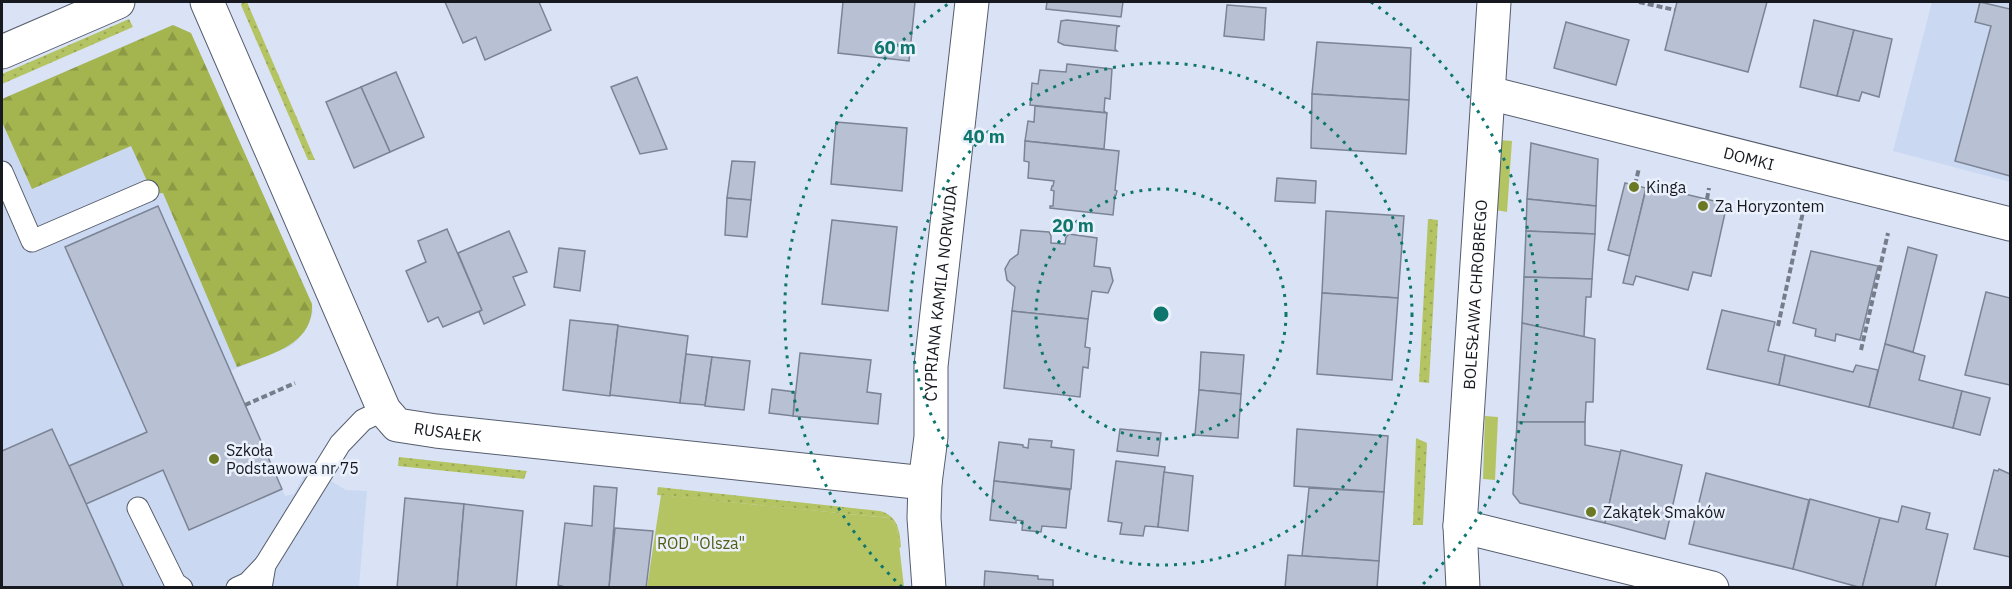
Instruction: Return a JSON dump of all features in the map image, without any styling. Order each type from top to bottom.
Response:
[{"type":"street","points":[[2,52],[118,2]]},
{"type":"street","name":"RUSAŁEK","points":[[207,2],[384,410],[398,425],[408,428],[925,483]]},
{"type":"street","name":"CYPRIANA KAMILA NORWIDA","points":[[929,588],[924,518],[925,483],[931,436],[931,366],[972,2]]},
{"type":"street","name":"BOLESŁAWA CHROBREGO","points":[[1463,588],[1460,526],[1494,2]]},
{"type":"street","name":"DOMKI","points":[[1489,93],[2010,224]]},
{"type":"street","points":[[1460,526],[1712,588]]},
{"type":"lane","points":[[2,172],[33,241],[148,191]]},
{"type":"lane","points":[[237,588],[248,583],[265,565],[340,444],[363,420],[384,410]]},
{"type":"lane","points":[[138,508],[175,583],[182,588]]},
{"type":"lane","points":[[261,588],[265,565]]},
{"type":"path","points":[[1639,2],[1675,10]]},
{"type":"path","points":[[1778,326],[1804,208]]},
{"type":"path","points":[[1862,350],[1889,229]]},
{"type":"path","points":[[245,405],[295,383]]},
{"type":"shaded area","points":[[1932,2],[2010,2],[2010,182],[1893,151]]},
{"type":"shaded area","points":[[173,25],[191,33],[312,304],[313,312],[308,325],[297,341],[289,347],[230,371],[285,496],[294,494],[308,467],[346,490],[367,491],[359,587],[2,587],[2,99]]},
{"type":"green space","points":[[242,2],[247,2],[315,160],[308,160],[241,5]]},
{"type":"green space","points":[[129,19],[133,27],[2,84],[2,74]]},
{"type":"green space","points":[[173,25],[191,33],[312,304],[311,318],[297,339],[275,353],[237,367],[163,193],[153,194],[131,146],[32,189],[2,122],[2,99]]},
{"type":"green space","points":[[1500,140],[1512,141],[1507,212],[1496,210]]},
{"type":"green space","points":[[1428,219],[1438,220],[1429,383],[1419,382]]},
{"type":"green space","points":[[1485,416],[1498,417],[1495,480],[1483,479]]},
{"type":"green space","points":[[1416,438],[1427,443],[1423,525],[1413,525]]},
{"type":"green space","points":[[399,457],[527,471],[524,479],[398,466]]},
{"type":"green space","points":[[658,487],[880,511],[891,516],[897,525],[901,547],[899,548],[897,527],[889,518],[657,495]]},
{"type":"green space","name":"ROD \"Olsza\"","points":[[661,495],[889,518],[897,527],[904,587],[647,587]]},
{"type":"building","points":[[445,2],[539,2],[551,30],[485,60],[476,37],[463,43]]},
{"type":"building","points":[[843,2],[915,2],[909,61],[838,53]]},
{"type":"building","points":[[1047,2],[1123,2],[1121,17],[1046,9]]},
{"type":"building","points":[[1677,2],[1767,2],[1748,72],[1665,50]]},
{"type":"building","points":[[1980,2],[2010,9],[2010,176],[1955,161],[1991,26],[1975,22]]},
{"type":"building","points":[[1227,5],[1266,8],[1264,40],[1224,36]]},
{"type":"building","points":[[1814,20],[1854,30],[1837,96],[1800,87]]},
{"type":"building","points":[[1061,21],[1120,26],[1117,27],[1115,49],[1117,51],[1064,45],[1058,42]]},
{"type":"building","points":[[1566,22],[1629,40],[1616,85],[1554,68]]},
{"type":"building","points":[[1854,30],[1892,39],[1879,97],[1862,92],[1859,101],[1837,96]]},
{"type":"building","points":[[1317,42],[1411,48],[1409,100],[1312,94]]},
{"type":"building","points":[[1067,64],[1112,69],[1110,99],[1105,98],[1104,111],[1107,113],[1030,105],[1032,83],[1038,84],[1040,70],[1066,72]]},
{"type":"building","points":[[396,72],[424,137],[390,152],[361,87]]},
{"type":"building","points":[[637,77],[667,149],[640,154],[611,87]]},
{"type":"building","points":[[361,87],[390,152],[354,168],[326,102]]},
{"type":"building","points":[[1312,94],[1409,100],[1406,154],[1311,148]]},
{"type":"building","points":[[1035,106],[1107,113],[1104,149],[1025,141],[1028,121],[1034,122]]},
{"type":"building","points":[[836,122],[907,128],[902,191],[831,184]]},
{"type":"building","points":[[1025,141],[1119,151],[1113,215],[1050,208],[1053,206],[1054,191],[1051,190],[1054,181],[1028,178],[1029,162],[1024,161]]},
{"type":"building","points":[[1531,143],[1598,159],[1596,206],[1527,199]]},
{"type":"building","points":[[732,161],[755,162],[751,200],[727,198]]},
{"type":"building","points":[[1277,178],[1316,181],[1315,203],[1275,201]]},
{"type":"building","points":[[1625,183],[1646,188],[1630,256],[1608,250]]},
{"type":"building","points":[[1647,185],[1727,204],[1711,276],[1693,272],[1688,290],[1636,276],[1633,285],[1623,283]]},
{"type":"building","points":[[727,198],[751,200],[747,237],[725,235]]},
{"type":"building","points":[[1527,199],[1596,206],[1595,234],[1526,231]]},
{"type":"building","points":[[158,206],[282,489],[189,530],[163,470],[86,504],[69,466],[147,432],[65,247]]},
{"type":"building","points":[[1326,211],[1404,216],[1398,298],[1322,293]]},
{"type":"building","points":[[832,220],[897,227],[888,311],[822,304]]},
{"type":"building","points":[[447,229],[482,310],[443,327],[438,317],[428,322],[406,271],[426,262],[418,241]]},
{"type":"building","points":[[1021,230],[1049,232],[1051,243],[1065,244],[1069,234],[1097,238],[1094,266],[1110,268],[1113,281],[1108,293],[1092,291],[1088,319],[1012,311],[1015,287],[1007,280],[1005,269],[1010,260],[1018,254]]},
{"type":"building","points":[[509,231],[527,272],[513,277],[525,305],[484,324],[479,312],[482,310],[458,253]]},
{"type":"building","points":[[1526,231],[1595,234],[1592,279],[1524,277]]},
{"type":"building","points":[[1908,247],[1937,255],[1913,352],[1885,344]]},
{"type":"building","points":[[559,248],[585,251],[580,291],[554,287]]},
{"type":"building","points":[[1811,251],[1878,266],[1860,340],[1836,334],[1835,341],[1815,336],[1816,329],[1793,323]]},
{"type":"building","points":[[1524,277],[1592,279],[1591,297],[1586,297],[1584,337],[1522,323]]},
{"type":"building","points":[[1986,292],[2010,298],[2010,385],[1965,375]]},
{"type":"building","points":[[1322,293],[1398,298],[1392,380],[1317,374]]},
{"type":"building","points":[[1722,310],[1775,322],[1768,351],[1785,355],[1779,385],[1707,369]]},
{"type":"building","points":[[1012,311],[1088,319],[1085,347],[1090,348],[1088,368],[1083,367],[1080,397],[1004,388]]},
{"type":"building","points":[[570,320],[618,325],[610,396],[563,390]]},
{"type":"building","points":[[1522,323],[1595,339],[1593,402],[1586,402],[1585,422],[1517,422]]},
{"type":"building","points":[[618,326],[688,336],[680,403],[610,395]]},
{"type":"building","points":[[1885,344],[1925,356],[1919,380],[1962,391],[1953,428],[1869,407]]},
{"type":"building","points":[[1201,352],[1244,355],[1241,394],[1199,390]]},
{"type":"building","points":[[800,353],[871,360],[867,392],[881,394],[878,424],[793,416]]},
{"type":"building","points":[[686,354],[712,357],[705,405],[680,403]]},
{"type":"building","points":[[1785,355],[1853,372],[1856,365],[1878,370],[1869,407],[1779,385]]},
{"type":"building","points":[[712,357],[750,361],[744,410],[705,406]]},
{"type":"building","points":[[772,389],[795,392],[793,416],[769,413]]},
{"type":"building","points":[[1199,390],[1241,394],[1238,438],[1195,435]]},
{"type":"building","points":[[1962,391],[1990,398],[1980,435],[1953,428]]},
{"type":"building","points":[[1517,422],[1585,422],[1585,445],[1621,452],[1605,523],[1520,503],[1513,494]]},
{"type":"building","points":[[52,429],[124,588],[2,588],[2,451]]},
{"type":"building","points":[[1120,429],[1161,433],[1158,456],[1117,451]]},
{"type":"building","points":[[1297,429],[1388,436],[1384,492],[1294,486]]},
{"type":"building","points":[[1029,439],[1052,441],[1051,447],[1074,450],[1071,489],[994,481],[999,442],[1023,445],[1028,448]]},
{"type":"building","points":[[1621,450],[1682,465],[1665,539],[1605,523]]},
{"type":"building","points":[[1116,461],[1165,467],[1158,527],[1145,526],[1143,536],[1120,534],[1122,523],[1108,521]]},
{"type":"building","points":[[1999,469],[2010,474],[2010,557],[1974,549],[1994,470]]},
{"type":"building","points":[[1164,472],[1193,476],[1188,531],[1158,527]]},
{"type":"building","points":[[1706,473],[1809,500],[1793,569],[1689,544]]},
{"type":"building","points":[[994,481],[1070,490],[1066,528],[1042,526],[1041,532],[1022,530],[1023,521],[1016,520],[1016,523],[990,520]]},
{"type":"building","points":[[594,486],[617,488],[609,588],[568,588],[558,585],[565,523],[592,526]]},
{"type":"building","points":[[1309,488],[1384,492],[1379,561],[1302,556]]},
{"type":"building","points":[[405,498],[464,504],[457,588],[397,588]]},
{"type":"building","points":[[1810,499],[1880,518],[1862,588],[1793,569]]},
{"type":"building","points":[[464,504],[523,511],[516,588],[457,588]]},
{"type":"building","points":[[1902,506],[1930,513],[1926,529],[1948,534],[1935,588],[1862,588],[1880,518],[1898,522]]},
{"type":"building","points":[[615,528],[653,531],[646,588],[609,588]]},
{"type":"building","points":[[1288,555],[1379,561],[1377,588],[1285,588]]},
{"type":"building","points":[[985,571],[1038,576],[1038,579],[1053,580],[1053,588],[984,588]]},
{"type":"place","name":"Kinga","points":[[1634,187]]},
{"type":"place","name":"Za Horyzontem","points":[[1703,206]]},
{"type":"place","name":"Szkoła Podstawowa nr 75","points":[[214,459]]},
{"type":"place","name":"Zakątek Smaków","points":[[1591,512]]}]
